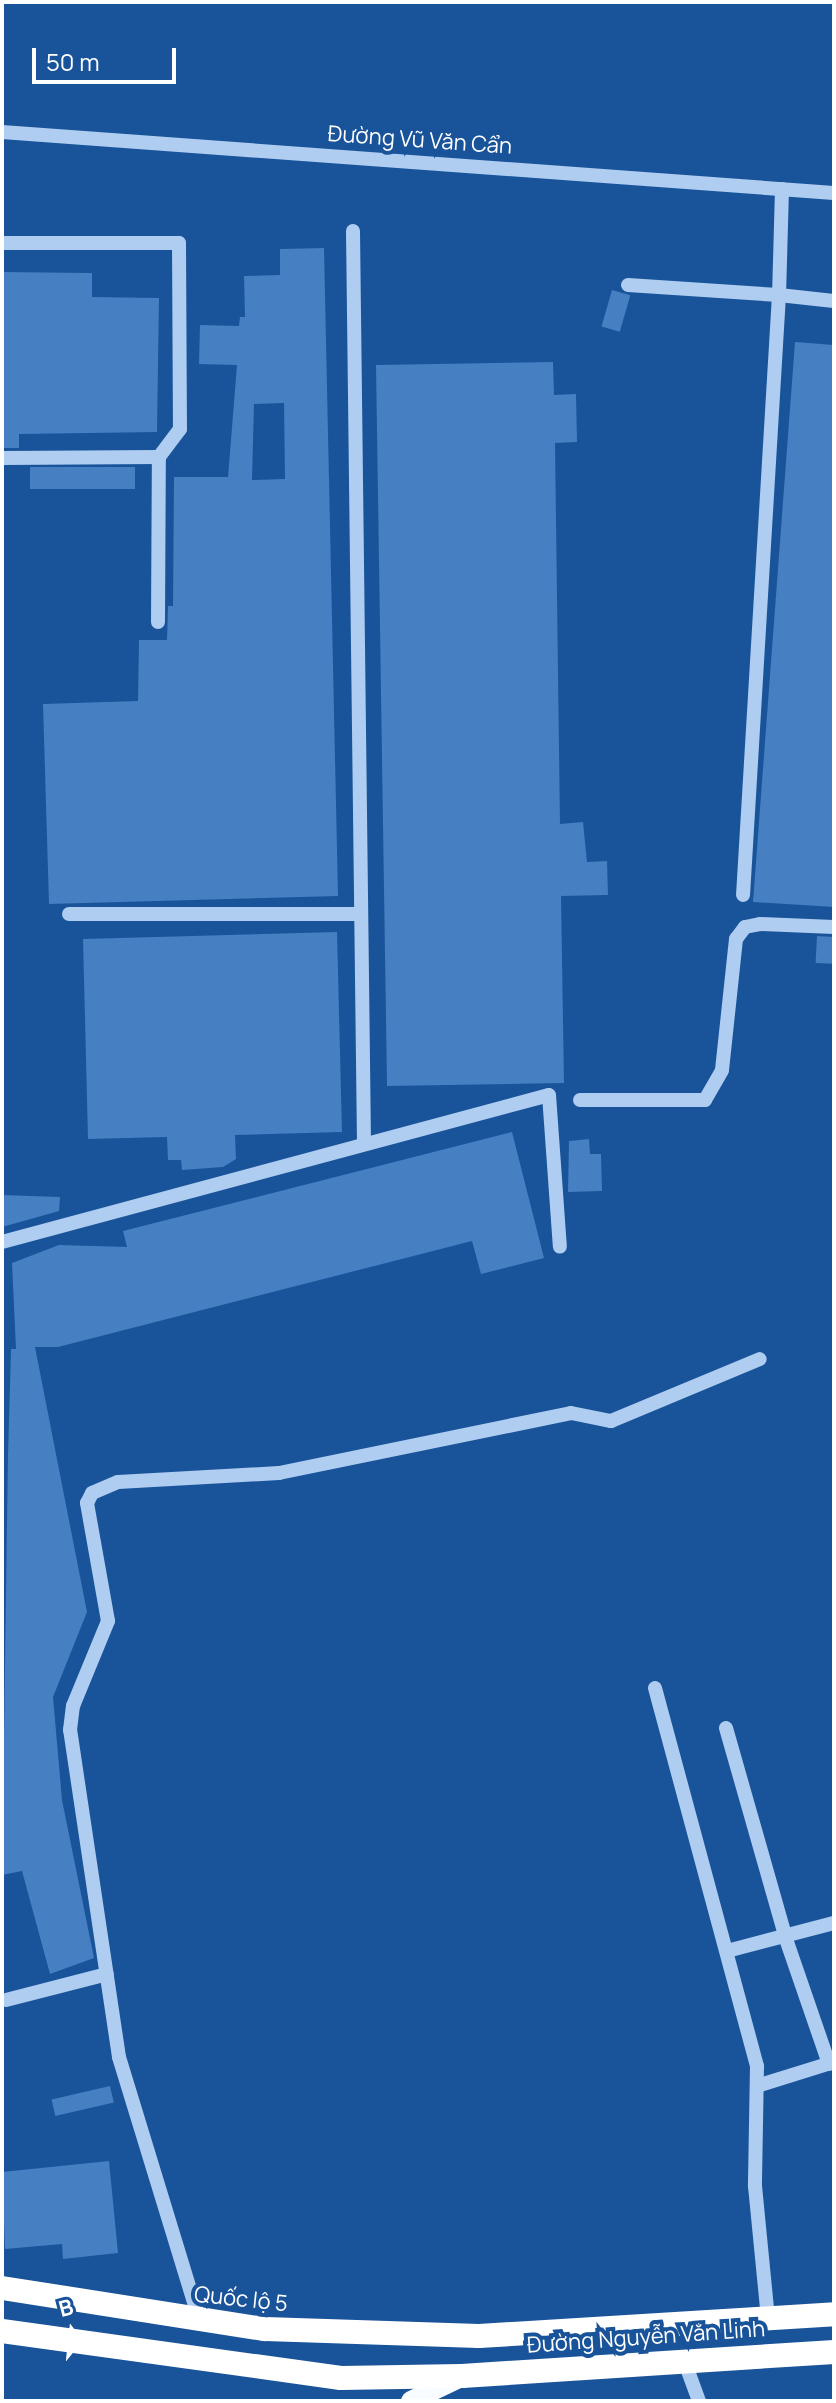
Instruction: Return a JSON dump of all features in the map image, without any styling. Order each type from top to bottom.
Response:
[{"type":"highway","name":"Quốc lộ 5","points":[[2,2288],[200,2322],[479,2336]]},
{"type":"highway","name":"Đường Nguyễn Văn Linh","points":[[479,2336],[834,2314]]},
{"type":"highway","points":[[2,2331],[326,2377],[462,2376]]},
{"type":"highway","name":"Đường Nguyễn Văn Linh","points":[[462,2376],[834,2352]]},
{"type":"main road","points":[[411,2401],[462,2376]]},
{"type":"street","name":"Đường Vũ Văn Cẩn","points":[[2,132],[834,193]]},
{"type":"street","points":[[743,895],[779,295],[782,189]]},
{"type":"street","points":[[353,231],[364,1142]]},
{"type":"street","points":[[2,243],[179,243],[180,429],[159,457],[158,622]]},
{"type":"street","points":[[628,285],[834,301]]},
{"type":"street","points":[[2,458],[159,457]]},
{"type":"street","points":[[69,914],[361,914]]},
{"type":"street","points":[[580,1100],[705,1100],[722,1070],[736,939],[745,927],[760,924],[834,927]]},
{"type":"street","points":[[2,1242],[364,1142],[549,1095],[560,1247]]},
{"type":"street","points":[[200,2322],[129,2098],[70,1730],[73,1706],[108,1621],[87,1503],[92,1493],[118,1482],[279,1473],[571,1413],[611,1421],[760,1359]]},
{"type":"street","points":[[655,1688],[760,2085],[755,2186],[768,2318]]},
{"type":"street","points":[[726,1728],[786,1939],[832,2063],[760,2085]]},
{"type":"street","points":[[727,1951],[786,1939],[834,1923]]},
{"type":"street","points":[[6,2000],[107,1974]]},
{"type":"street","points":[[684,2360],[699,2401]]},
{"type":"building","points":[[324,248],[338,896],[49,904],[43,704],[138,701],[139,640],[167,640],[168,606],[173,606],[174,477],[228,477],[237,365],[199,364],[200,325],[239,326],[240,317],[245,317],[244,276],[280,275],[280,249]],"holes":[[[284,403],[285,479],[252,480],[254,404]]]},
{"type":"building","points":[[2,272],[92,273],[92,297],[159,298],[157,432],[19,434],[19,448],[2,448]]},
{"type":"building","points":[[612,290],[630,295],[620,332],[602,327]]},
{"type":"building","points":[[795,342],[834,345],[834,907],[753,902]]},
{"type":"building","points":[[553,362],[554,395],[576,394],[577,442],[555,443],[560,824],[583,822],[587,862],[607,861],[608,895],[561,896],[564,1083],[387,1086],[376,365]]},
{"type":"building","points":[[30,467],[135,467],[135,489],[30,489]]},
{"type":"building","points":[[337,932],[342,1132],[235,1135],[236,1159],[223,1167],[182,1170],[181,1160],[168,1160],[167,1137],[88,1139],[83,939]]},
{"type":"building","points":[[817,936],[834,937],[833,964],[816,963]]},
{"type":"building","points":[[512,1132],[544,1258],[481,1274],[472,1241],[58,1347],[35,1347],[87,1612],[53,1697],[62,1800],[94,1958],[50,1974],[22,1871],[2,1875],[8,1454],[11,1349],[16,1349],[12,1263],[59,1245],[127,1247],[123,1231]]},
{"type":"building","points":[[589,1139],[590,1154],[601,1154],[602,1191],[568,1192],[569,1141]]},
{"type":"building","points":[[2,1195],[60,1197],[59,1211],[2,1227]]},
{"type":"building","points":[[110,2086],[114,2103],[55,2116],[52,2099]]},
{"type":"building","points":[[109,2161],[118,2253],[63,2259],[62,2244],[5,2249],[2,2172]]}]
